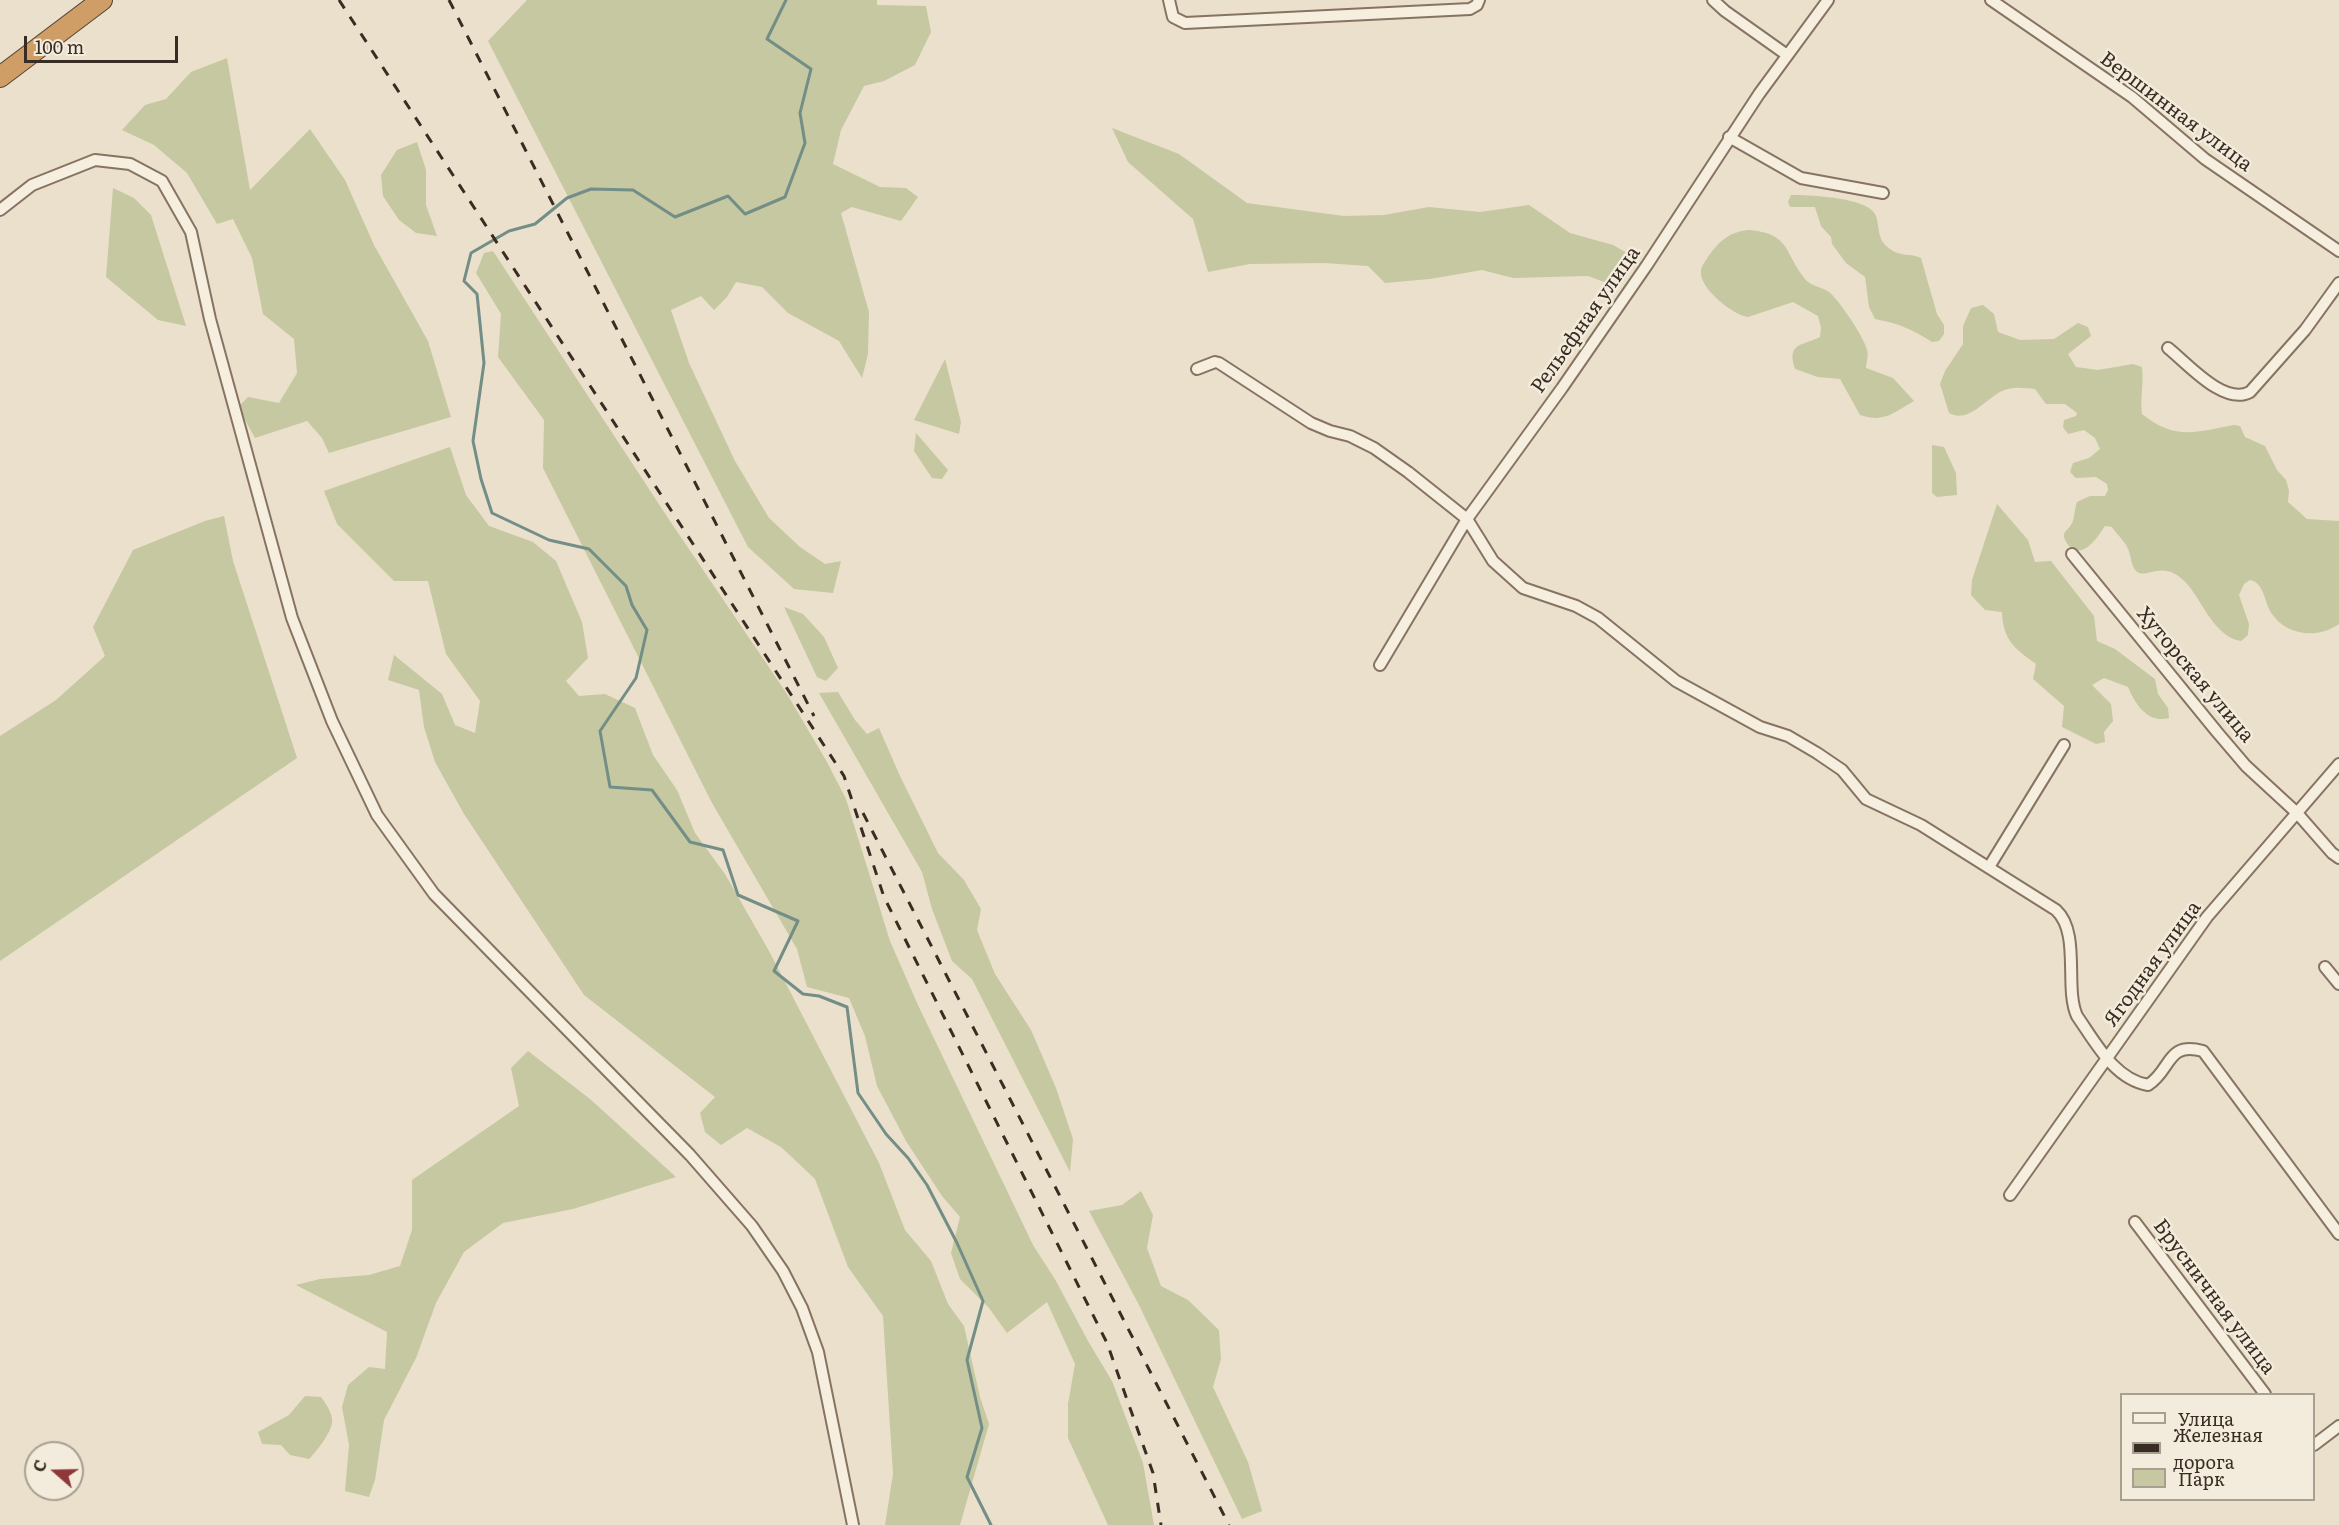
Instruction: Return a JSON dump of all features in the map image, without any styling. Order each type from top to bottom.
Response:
[{"type":"highway","points":[[0,77],[100,1]]},
{"type":"street","points":[[1169,0],[1173,17],[1185,23],[1470,9],[1478,2]]},
{"type":"street","points":[[1713,0],[1787,55]]},
{"type":"street","name":"Рельефная улица","points":[[1380,665],[1467,519],[1621,303],[1730,137],[1828,0]]},
{"type":"street","name":"Вершинная улица","points":[[1991,0],[2132,98],[2205,159],[2339,251]]},
{"type":"street","points":[[1730,137],[1801,178],[1883,193]]},
{"type":"street","points":[[0,210],[32,185],[94,160],[130,164],[162,182],[191,232],[210,319],[292,618],[332,720],[377,815],[434,894],[690,1155],[752,1226],[783,1271],[802,1308],[818,1352],[853,1525]]},
{"type":"street","points":[[2168,348],[2222,392],[2242,396],[2250,392],[2305,330],[2339,283]]},
{"type":"street","points":[[1197,369],[1215,362],[1220,363],[1311,423],[1374,447],[1467,519],[1493,561],[1522,588],[1576,606],[1598,618],[1676,681],[1760,727],[1788,736],[1817,753],[1842,770],[1866,799],[1921,825],[2062,915],[2072,965],[2073,1008],[2113,1066],[2127,1079],[2148,1085],[2178,1050],[2190,1048],[2204,1052],[2339,1234]]},
{"type":"street","name":"Хуторская улица","points":[[2072,554],[2246,766],[2297,813],[2339,858]]},
{"type":"street","points":[[1989,867],[2064,745]]},
{"type":"street","name":"Ягодная улица","points":[[2010,1195],[2109,1058],[2207,916],[2339,764]]},
{"type":"street","points":[[2325,967],[2339,984]]},
{"type":"street","name":"Брусничная улица","points":[[2135,1222],[2263,1393]]},
{"type":"street","points":[[2315,1444],[2339,1426]]},
{"type":"green space","points":[[527,0],[877,0],[877,5],[926,6],[931,32],[915,65],[884,81],[864,86],[841,130],[833,164],[880,187],[906,188],[918,197],[901,221],[852,207],[841,213],[869,312],[868,354],[862,378],[839,341],[788,313],[762,287],[736,282],[727,297],[714,310],[701,296],[671,310],[689,363],[735,461],[769,518],[800,547],[825,564],[841,561],[833,593],[794,589],[748,547],[488,41]]},
{"type":"green space","points":[[227,58],[250,190],[310,129],[345,180],[374,245],[428,341],[451,417],[329,453],[322,438],[307,421],[255,438],[238,407],[248,397],[279,403],[297,373],[294,339],[263,314],[252,258],[233,219],[217,224],[187,173],[154,145],[122,130],[145,105],[166,99],[191,72]]},
{"type":"green space","points":[[1112,128],[1179,154],[1247,203],[1344,216],[1384,215],[1429,207],[1480,212],[1529,205],[1570,233],[1613,245],[1634,257],[1633,261],[1625,278],[1615,286],[1588,276],[1513,278],[1482,270],[1430,279],[1385,283],[1368,266],[1324,263],[1250,264],[1208,272],[1193,219],[1128,162]]},
{"type":"green space","points":[[417,142],[426,170],[426,205],[437,236],[416,233],[399,220],[383,196],[381,175],[397,150]]},
{"type":"green space","points":[[113,188],[134,198],[151,215],[186,326],[158,320],[106,277]]},
{"type":"green space","points":[[1791,195],[1838,198],[1863,205],[1876,216],[1881,238],[1886,246],[1898,253],[1921,258],[1937,314],[1944,325],[1944,334],[1939,341],[1932,342],[1905,328],[1875,319],[1869,307],[1865,277],[1846,263],[1832,244],[1831,237],[1821,226],[1815,207],[1790,207],[1788,202]]},
{"type":"green space","points":[[1750,230],[1763,232],[1780,240],[1805,279],[1829,292],[1851,319],[1867,350],[1866,368],[1893,378],[1914,401],[1888,416],[1876,418],[1860,415],[1840,379],[1818,377],[1795,369],[1794,349],[1820,337],[1821,328],[1818,316],[1793,302],[1748,317],[1734,312],[1712,294],[1703,280],[1701,271],[1703,265],[1716,246],[1726,238],[1737,232]]},
{"type":"green space","points":[[493,251],[670,521],[787,694],[827,762],[846,799],[890,941],[918,1005],[1033,1245],[1056,1281],[1112,1381],[1143,1463],[1154,1525],[1108,1525],[1068,1438],[1068,1404],[1075,1364],[1047,1302],[1007,1333],[989,1308],[960,1279],[951,1253],[960,1217],[942,1196],[906,1141],[877,1086],[865,1036],[849,998],[807,987],[797,949],[712,803],[543,468],[544,420],[498,357],[501,314],[476,273],[484,253]]},
{"type":"green space","points":[[1983,305],[1994,314],[1998,332],[2020,340],[2054,339],[2078,323],[2088,327],[2091,336],[2068,354],[2076,367],[2098,370],[2133,364],[2142,367],[2142,414],[2154,423],[2165,428],[2186,432],[2240,426],[2245,437],[2265,446],[2277,470],[2286,480],[2289,490],[2288,502],[2307,519],[2339,521],[2339,624],[2322,632],[2294,631],[2278,621],[2269,610],[2259,585],[2250,580],[2244,584],[2239,595],[2249,624],[2248,635],[2241,641],[2224,633],[2217,626],[2179,576],[2163,570],[2145,573],[2136,571],[2127,546],[2112,527],[2105,526],[2092,544],[2083,550],[2070,547],[2064,535],[2072,523],[2077,502],[2090,496],[2105,496],[2108,490],[2107,484],[2096,477],[2076,478],[2070,472],[2073,463],[2089,458],[2100,449],[2095,438],[2084,430],[2068,434],[2063,427],[2064,420],[2076,416],[2077,413],[2065,404],[2046,404],[2035,389],[2010,388],[1970,413],[1956,416],[1949,413],[1940,384],[1945,371],[1963,344],[1963,326],[1971,308]]},
{"type":"green space","points":[[945,359],[961,422],[959,434],[914,420]]},
{"type":"green space","points":[[916,433],[948,470],[942,479],[932,478],[914,451]]},
{"type":"green space","points":[[1932,445],[1944,447],[1956,473],[1957,495],[1937,497],[1932,493]]},
{"type":"green space","points":[[450,447],[466,495],[489,526],[533,542],[556,561],[582,622],[588,658],[566,681],[579,696],[605,694],[635,708],[653,755],[677,790],[695,833],[725,874],[769,951],[879,1163],[905,1230],[931,1261],[948,1304],[964,1326],[980,1397],[989,1424],[960,1525],[885,1525],[893,1474],[883,1316],[848,1267],[815,1179],[781,1147],[747,1128],[721,1145],[705,1132],[700,1113],[715,1097],[584,995],[464,814],[435,762],[424,727],[419,690],[388,680],[394,655],[442,694],[455,725],[475,733],[480,701],[446,654],[428,581],[394,581],[337,524],[324,491]]},
{"type":"green space","points":[[1997,504],[2028,540],[2035,562],[2051,561],[2094,616],[2097,641],[2115,649],[2155,679],[2158,694],[2168,708],[2169,718],[2161,719],[2149,715],[2134,700],[2128,687],[2104,678],[2092,685],[2111,704],[2113,721],[2104,732],[2105,742],[2096,744],[2062,727],[2064,706],[2033,679],[2036,664],[2007,637],[2002,612],[1985,610],[1971,595],[1972,580]]},
{"type":"green space","points":[[224,516],[233,561],[297,758],[0,961],[0,736],[56,700],[105,656],[93,627],[133,550],[205,521]]},
{"type":"green space","points":[[784,607],[803,614],[824,637],[838,668],[826,681],[817,677]]},
{"type":"green space","points":[[838,692],[855,720],[867,734],[879,728],[938,853],[964,880],[981,909],[977,930],[995,974],[1031,1030],[1056,1088],[1073,1139],[1070,1172],[972,979],[952,961],[932,909],[922,872],[819,693]]},
{"type":"green space","points":[[528,1051],[590,1099],[676,1177],[573,1209],[503,1223],[464,1252],[436,1303],[416,1358],[384,1420],[375,1480],[369,1497],[345,1491],[349,1445],[342,1407],[348,1385],[369,1367],[385,1369],[387,1332],[296,1285],[320,1279],[369,1275],[400,1266],[412,1230],[412,1180],[519,1106],[511,1068]]},
{"type":"green space","points":[[1141,1191],[1153,1215],[1147,1248],[1161,1286],[1188,1300],[1219,1330],[1221,1359],[1213,1387],[1248,1462],[1262,1511],[1242,1519],[1139,1305],[1089,1211],[1122,1205]]},
{"type":"green space","points":[[305,1396],[321,1397],[332,1419],[329,1432],[312,1456],[309,1459],[290,1455],[281,1445],[262,1444],[258,1432],[289,1415]]},
{"type":"waterway","points":[[786,0],[767,39],[811,69],[800,113],[805,143],[785,197],[745,214],[728,196],[675,217],[633,190],[591,189],[567,198],[535,224],[509,231],[471,253],[464,281],[477,294],[484,363],[473,441],[481,479],[492,513],[549,540],[589,549],[626,586],[632,605],[647,630],[636,678],[600,731],[610,787],[652,790],[690,842],[723,850],[738,895],[798,921],[774,971],[803,994],[819,996],[847,1007],[858,1093],[886,1134],[908,1158],[927,1185],[957,1243],[983,1301],[967,1360],[982,1428],[967,1477],[991,1525]]},
{"type":"railway","points":[[339,0],[844,776],[884,897],[1107,1343],[1153,1473],[1161,1525]]},
{"type":"railway","points":[[449,0],[814,716]]},
{"type":"railway","points":[[863,813],[1229,1525]]}]
